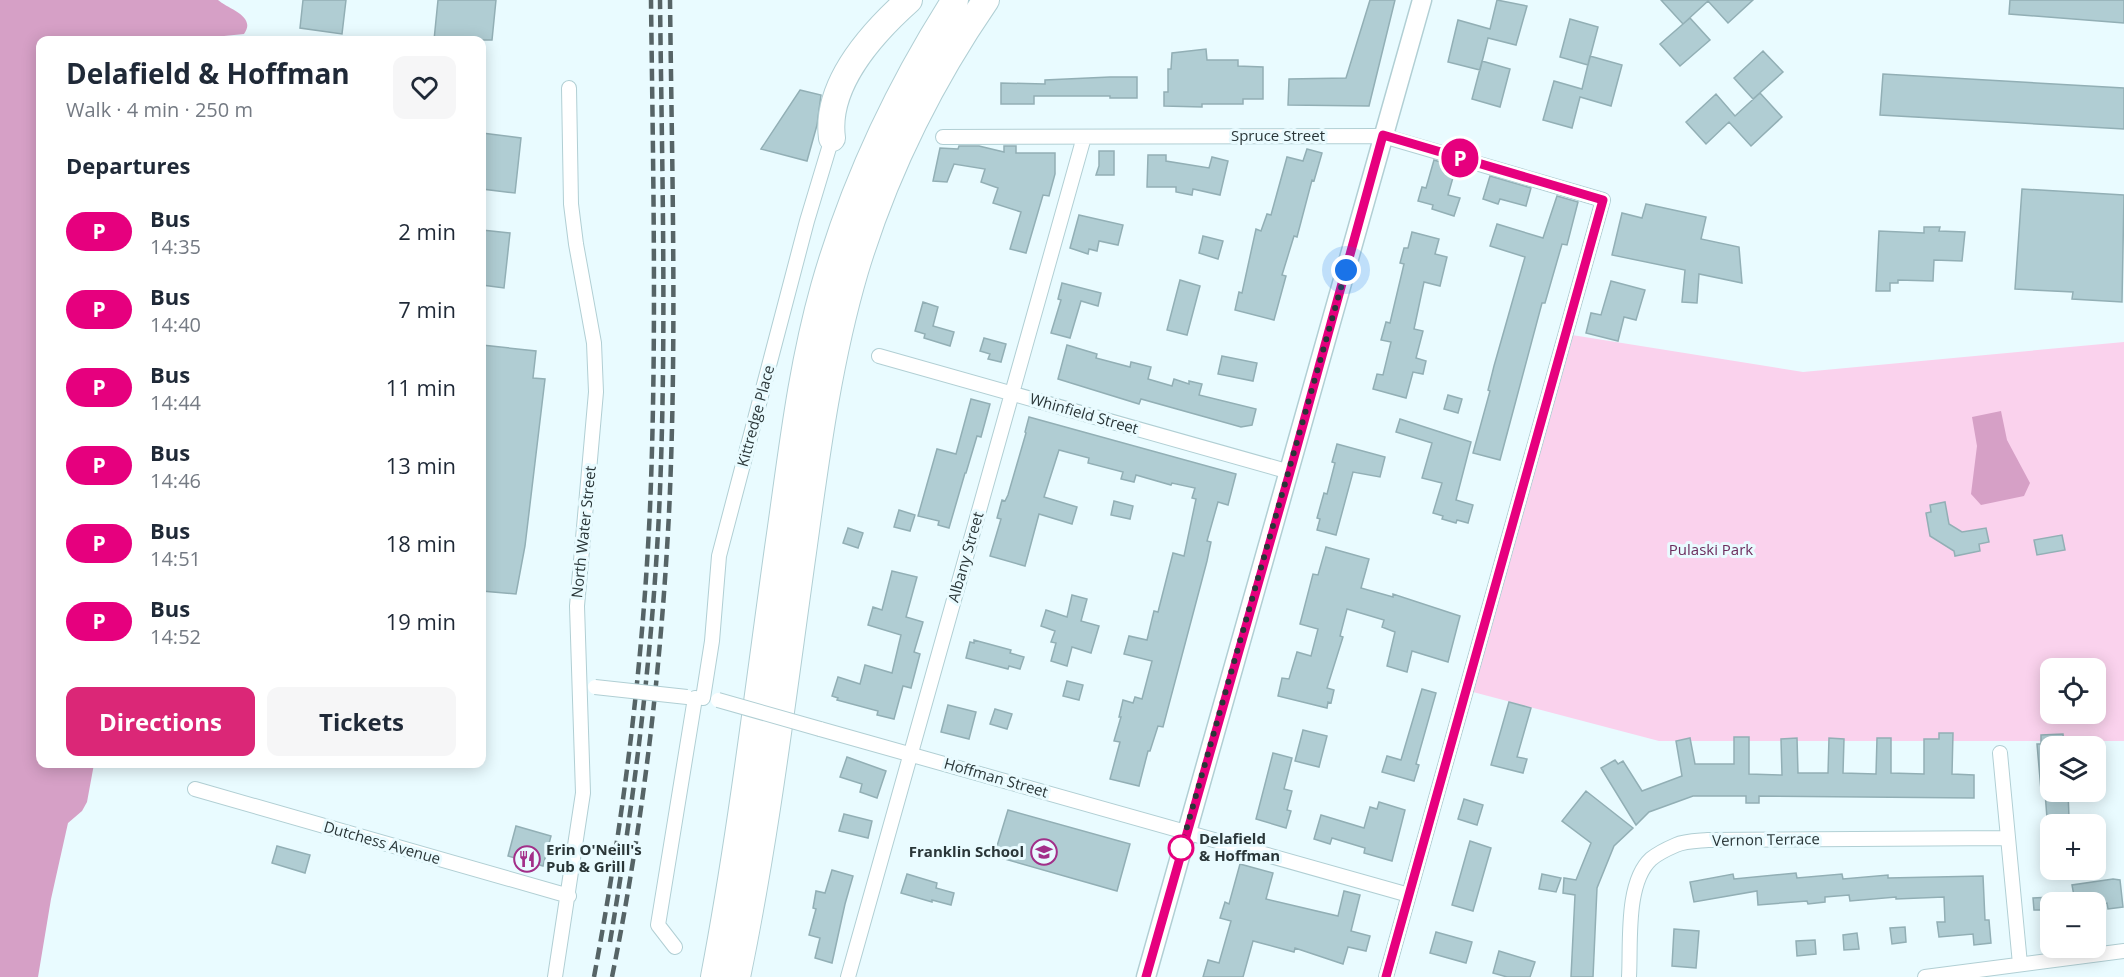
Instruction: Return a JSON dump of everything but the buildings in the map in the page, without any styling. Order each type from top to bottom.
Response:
[{"type":"highway","points":[[832,138],[831,113],[854,63],[877,31],[909,0]]},
{"type":"highway","points":[[714,977],[741,813],[799,400],[817,315],[842,230],[874,148],[914,69],[956,0]]},
{"type":"highway","points":[[737,977],[769,794],[824,408],[841,323],[866,240],[897,160],[940,73],[986,0]]},
{"type":"street","points":[[1146,977],[1422,0]]},
{"type":"street","name":"North Water Street","points":[[555,977],[583,793],[577,606],[595,417],[596,369],[590,316],[571,204],[569,88]]},
{"type":"street","name":"Spruce Street","points":[[944,137],[1383,135],[1603,200],[1409,895]]},
{"type":"street","name":"Albany Street","points":[[848,977],[1014,394],[1084,137]]},
{"type":"street","name":"Kittredge Place","points":[[675,947],[658,925],[695,698],[712,641],[719,556],[807,221],[832,138]]},
{"type":"street","name":"Whinfield Street","points":[[879,356],[1290,472]]},
{"type":"street","name":"Hoffman Street","points":[[580,685],[718,700],[1409,895]]},
{"type":"street","points":[[2000,753],[2020,964]]},
{"type":"street","name":"Dutchess Avenue","points":[[195,789],[569,896]]},
{"type":"street","name":"Vernon Terrace","points":[[1629,977],[1635,889],[1641,873],[1651,859],[1678,844],[1708,840],[2008,838]]},
{"type":"street","points":[[1386,977],[1409,895]]},
{"type":"street","points":[[1925,977],[2124,951]]},
{"type":"green space","name":"Pulaski Park","points":[[1572,335],[1803,372],[2124,342],[2124,741],[2106,741],[2106,736],[2040,736],[2040,741],[1659,741],[1473,692]]},
{"type":"shaded area","points":[[0,0],[218,0],[244,18],[247,28],[244,34],[224,36],[36,36],[36,768],[93,768],[87,802],[82,811],[68,823],[51,899],[38,977],[0,977]]},
{"type":"shaded area","points":[[2001,411],[2007,440],[2030,483],[2024,496],[1981,505],[1971,494],[1977,446],[1972,417]]},
{"type":"railway","points":[[594,977],[623,802],[637,685],[647,567],[654,318],[651,0]]},
{"type":"railway","points":[[610,942],[641,728],[652,621],[659,513],[663,321],[660,0]]},
{"type":"railway","points":[[612,977],[642,804],[656,688],[666,571],[673,321],[670,0]]},
{"type":"bus line","name":"P","points":[[1146,977],[1383,135],[1603,200],[1386,977]]},
{"type":"place","name":"Delafield & Hoffman","points":[[1181,848]]},
{"type":"place","name":"Franklin School","points":[[1044,852]]},
{"type":"place","name":"Erin O'Neill's Pub & Grill","points":[[527,859]]},
{"type":"route","points":[[1181,848],[1346,270]]}]
